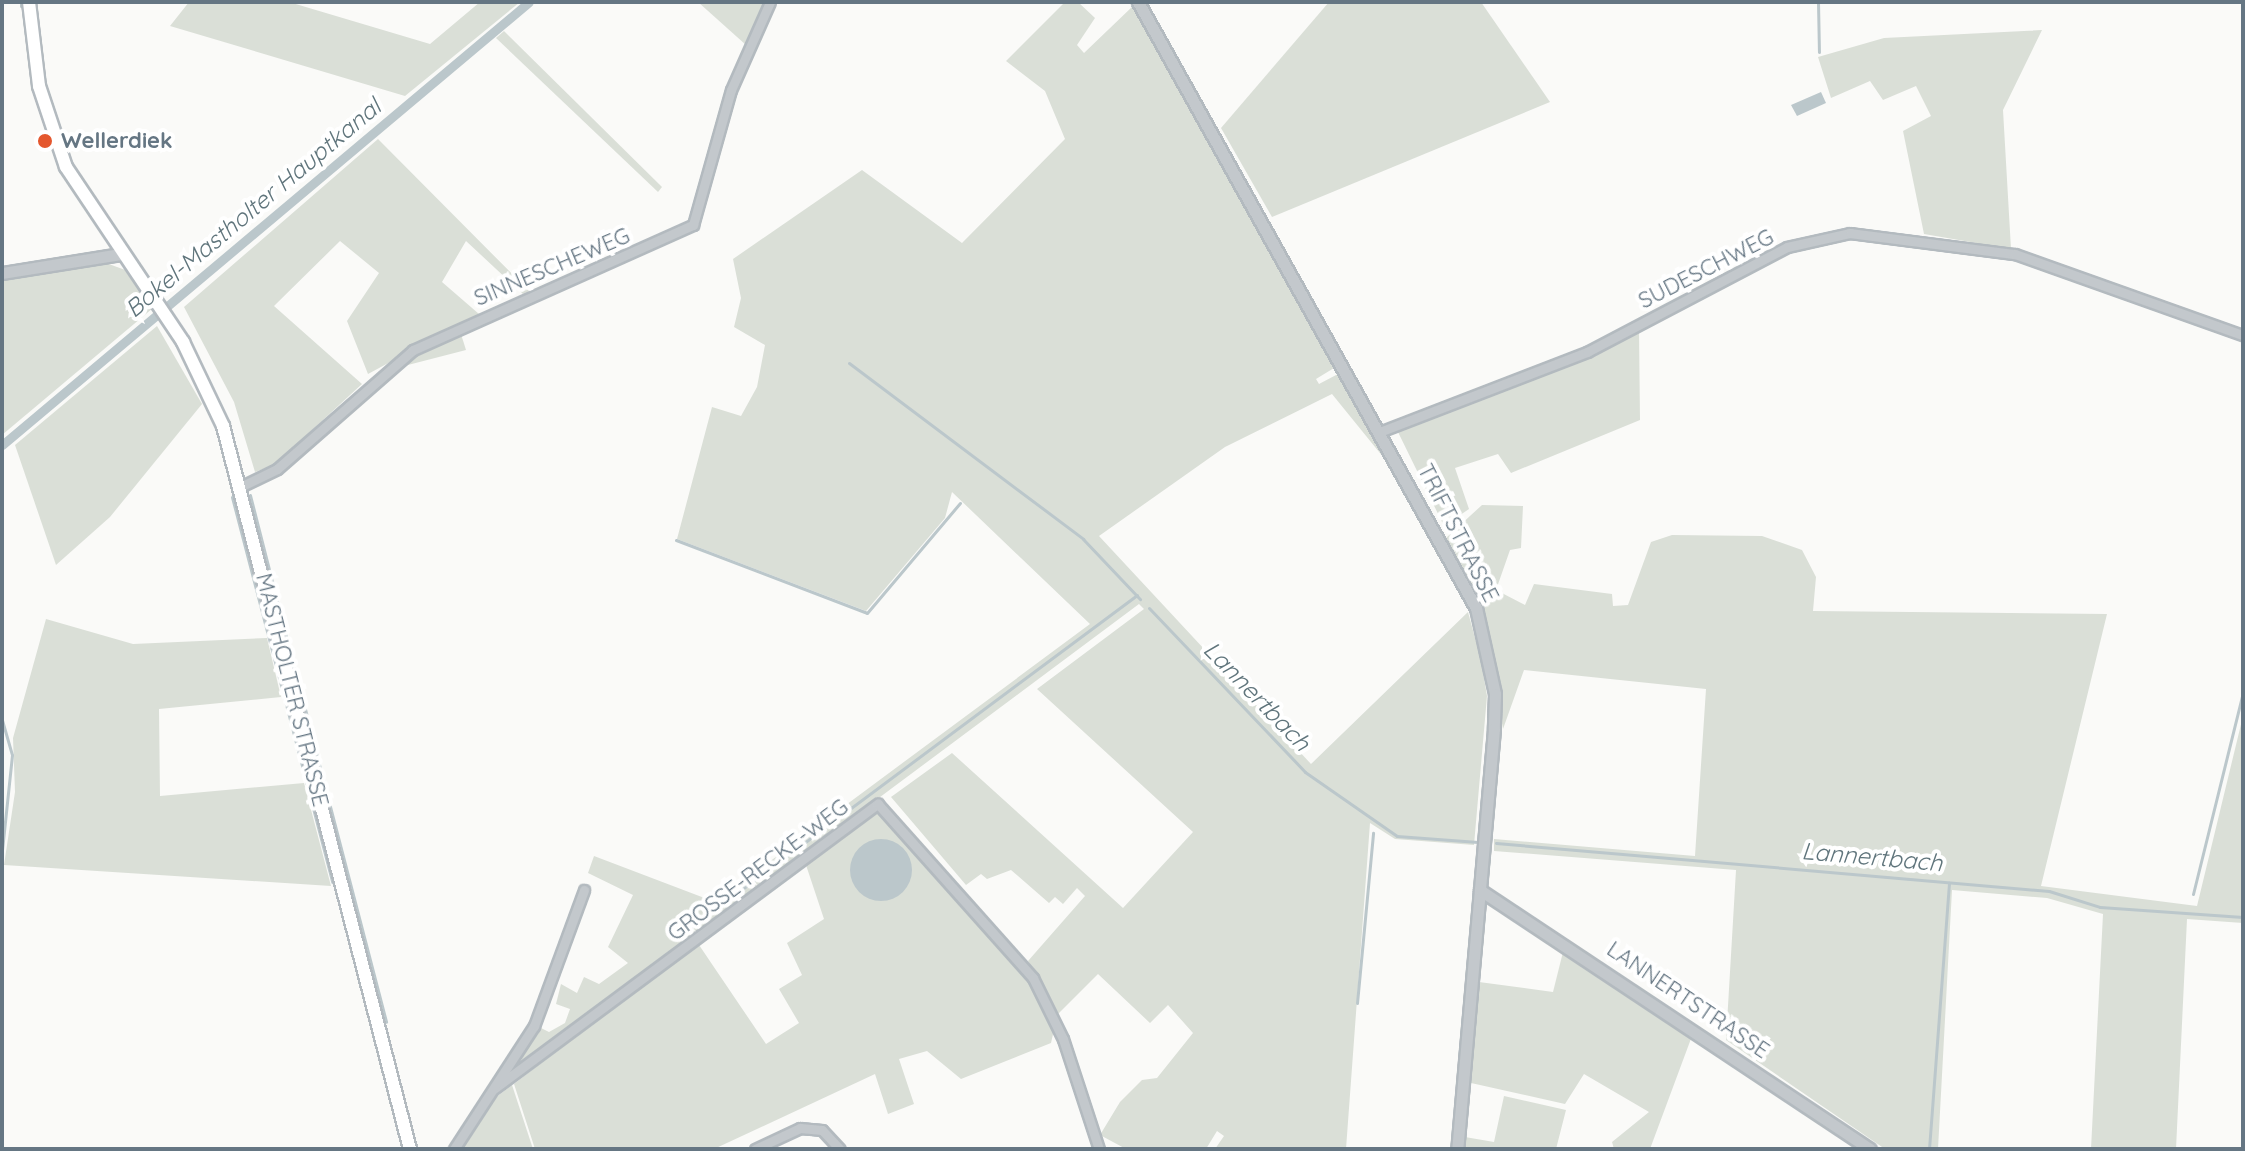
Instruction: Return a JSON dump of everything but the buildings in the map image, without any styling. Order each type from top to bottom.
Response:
[{"type":"main road","name":"MASTHOLTER STRASSE","points":[[29,2],[32,53],[54,138],[121,254],[170,322],[211,394],[240,487],[410,1149]]},
{"type":"street","name":"SINNESCHEWEG","points":[[240,487],[277,469],[413,350],[693,225],[731,90],[770,2]]},
{"type":"street","name":"TRIFTSTRASSE","points":[[1138,2],[1467,586],[1489,657],[1494,729],[1457,1149]]},
{"type":"street","name":"SUDESCHWEG","points":[[1382,431],[1587,352],[1787,247],[1850,233],[2000,250],[2243,335]]},
{"type":"street","points":[[2,273],[121,254]]},
{"type":"street","name":"GROSSE-RECKE-WEG","points":[[495,1088],[519,1074],[878,804],[1033,978],[1063,1039],[1099,1149]]},
{"type":"street","name":"GROSSE-RECKE-WEG","points":[[454,1149],[534,1026],[584,890]]},
{"type":"street","name":"LANNERTSTRASSE","points":[[1480,890],[1870,1149]]},
{"type":"street","points":[[508,1067],[519,1074]]},
{"type":"street","points":[[755,1149],[800,1128],[822,1130],[840,1149]]},
{"type":"shaded area","points":[[189,2],[289,2],[430,44],[480,2],[520,2],[405,96],[170,26]]},
{"type":"shaded area","points":[[698,2],[766,2],[746,45]]},
{"type":"shaded area","points":[[1065,2],[1078,2],[1095,18],[1077,45],[1084,53],[1133,6],[1334,368],[1316,379],[1319,384],[1338,374],[1388,463],[1332,394],[1225,447],[1099,536],[1311,764],[1468,612],[1481,660],[1487,696],[1474,845],[1395,839],[1370,823],[1346,1149],[1215,1149],[1224,1136],[1217,1131],[1206,1149],[1126,1149],[1100,1135],[1120,1102],[1142,1080],[1157,1078],[1193,1033],[1168,1005],[1150,1023],[1098,974],[1058,1014],[1028,961],[1085,896],[1077,888],[1063,904],[1055,897],[1049,903],[1011,870],[987,879],[981,874],[966,885],[891,797],[952,753],[1123,908],[1193,832],[1037,689],[1144,609],[1139,604],[518,1067],[537,1026],[549,1032],[565,1023],[570,1009],[556,1004],[561,984],[577,993],[584,977],[599,984],[628,963],[608,947],[633,895],[588,873],[594,856],[715,902],[1090,624],[952,492],[945,518],[866,611],[677,539],[712,407],[741,416],[757,387],[765,345],[734,327],[741,298],[733,259],[862,170],[962,243],[1065,139],[1045,91],[1006,61]]},
{"type":"shaded area","points":[[1329,2],[1481,2],[1550,102],[1272,217],[1221,128]]},
{"type":"shaded area","points":[[2042,30],[2003,110],[2011,249],[1924,234],[1903,131],[1931,116],[1916,86],[1883,100],[1870,81],[1831,98],[1818,57],[1884,38]]},
{"type":"shaded area","points":[[504,31],[662,187],[658,192],[496,38]]},
{"type":"shaded area","points":[[1821,92],[1826,103],[1797,116],[1791,105]]},
{"type":"shaded area","points":[[378,139],[529,291],[523,294],[466,241],[442,282],[479,314],[368,374],[347,321],[379,273],[340,241],[274,306],[362,384],[274,465],[255,472],[234,402],[184,307]]},
{"type":"shaded area","points":[[106,263],[128,271],[153,308],[2,435],[2,278]]},
{"type":"shaded area","points":[[157,326],[202,404],[110,517],[56,565],[15,445]]},
{"type":"shaded area","points":[[1639,330],[1640,420],[1511,473],[1498,454],[1455,468],[1469,509],[1444,526],[1397,430]]},
{"type":"shaded area","points":[[460,331],[466,350],[404,366],[415,354]]},
{"type":"shaded area","points":[[1482,505],[1523,506],[1521,548],[1510,550],[1496,590],[1525,605],[1534,584],[1612,594],[1613,606],[1628,605],[1651,542],[1672,535],[1762,536],[1802,550],[1816,577],[1813,611],[2107,614],[2041,886],[2197,906],[2243,716],[2243,923],[2187,919],[2176,1149],[2091,1149],[2103,914],[2047,898],[1952,890],[1938,1149],[1885,1149],[1726,1040],[1736,870],[1494,851],[1494,839],[1695,856],[1706,689],[1524,670],[1503,729],[1481,606],[1446,538]]},
{"type":"shaded area","points":[[46,619],[133,644],[267,638],[281,697],[159,709],[160,796],[304,783],[331,886],[4,865],[15,792],[13,738]]},
{"type":"shaded area","points":[[870,813],[886,814],[1028,978],[1054,1030],[1051,1043],[961,1079],[927,1051],[899,1059],[914,1104],[888,1114],[875,1074],[714,1149],[535,1149],[514,1084],[697,942],[766,1044],[799,1023],[779,989],[802,975],[787,943],[824,919],[805,862]]},
{"type":"shaded area","points":[[875,839],[887,839],[903,848],[910,858],[910,882],[903,892],[887,901],[875,901],[855,887],[850,876],[850,864],[864,844]]},
{"type":"shaded area","points":[[1564,948],[1692,1036],[1650,1149],[1614,1149],[1612,1142],[1649,1112],[1584,1074],[1565,1104],[1471,1083],[1479,982],[1553,992]]},
{"type":"shaded area","points":[[512,1085],[533,1149],[458,1149],[490,1102]]},
{"type":"shaded area","points":[[1504,1096],[1566,1110],[1556,1149],[1464,1149],[1465,1137],[1494,1142]]},
{"type":"waterway","name":"Bokel-Mastholter Hauptkanal","points":[[2,445],[529,2]]},
{"type":"waterway","points":[[1818,2],[1819,52]]},
{"type":"waterway","name":"Lannertbach","points":[[849,363],[1083,539],[1140,599]]},
{"type":"waterway","points":[[250,495],[292,660]]},
{"type":"waterway","points":[[232,497],[332,882]]},
{"type":"waterway","points":[[676,540],[867,613],[960,503]]},
{"type":"waterway","points":[[691,927],[1137,595]]},
{"type":"waterway","name":"Lannertbach","points":[[1149,608],[1305,772],[1397,836],[1478,842]]},
{"type":"waterway","points":[[294,668],[312,735]]},
{"type":"waterway","points":[[2193,894],[2243,692]]},
{"type":"waterway","points":[[2,720],[12,755],[2,850]]},
{"type":"waterway","points":[[314,745],[386,1022]]},
{"type":"waterway","points":[[1357,1003],[1373,833]]},
{"type":"waterway","name":"Lannertbach","points":[[1496,843],[2049,891],[2100,907],[2243,917]]},
{"type":"waterway","points":[[1929,1149],[1949,883]]},
{"type":"place","name":"Wellerdiek","points":[[45,141]]}]
